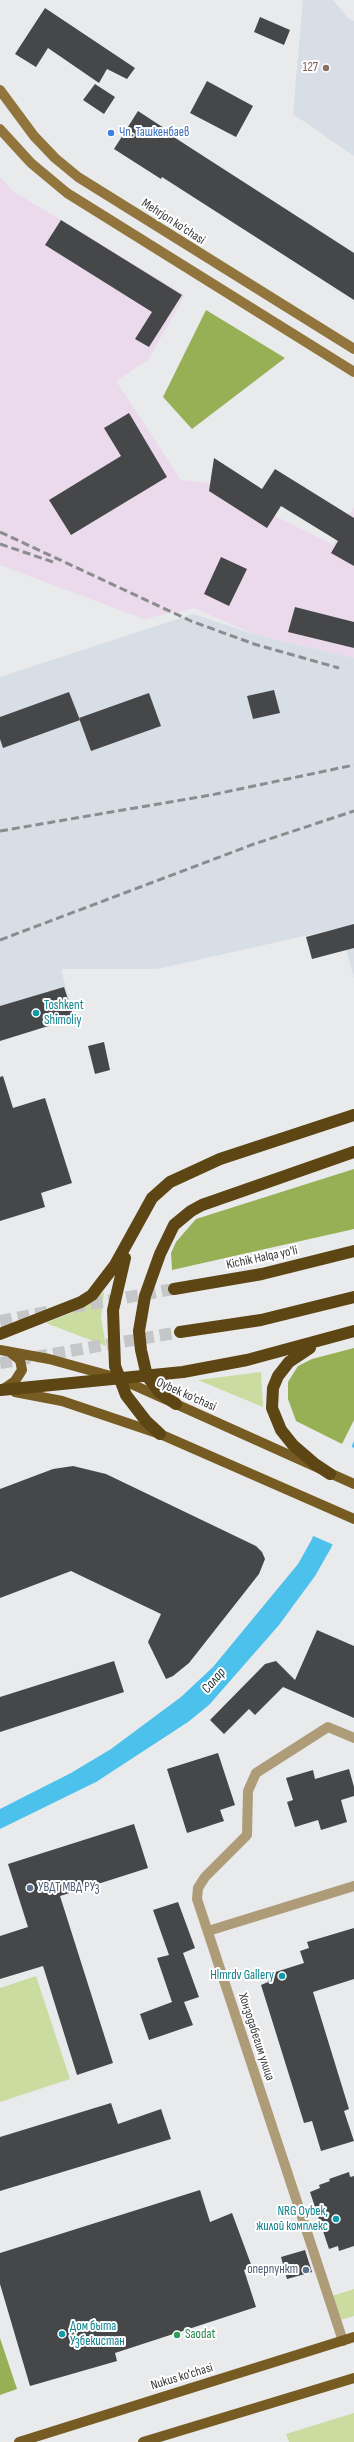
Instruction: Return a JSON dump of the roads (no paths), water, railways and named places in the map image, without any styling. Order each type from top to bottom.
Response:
[{"type":"highway","points":[[0,1334],[88,1298],[101,1285],[129,1243],[152,1198],[163,1187],[179,1177],[220,1159],[354,1115]]},
{"type":"highway","points":[[176,1404],[159,1392],[147,1376],[140,1340],[142,1306],[165,1242],[181,1217],[202,1205],[354,1152]]},
{"type":"highway","points":[[129,1243],[118,1283],[113,1310],[113,1352],[118,1378],[135,1408],[160,1434]]},
{"type":"highway","name":"Kichik Halqa yo'li","points":[[174,1289],[262,1274],[354,1251]]},
{"type":"highway","points":[[180,1332],[261,1320],[354,1297]]},
{"type":"highway","points":[[1,1390],[183,1372],[247,1360],[351,1332]]},
{"type":"highway","points":[[330,1474],[300,1453],[284,1434],[274,1415],[272,1394],[278,1376],[289,1362],[310,1348],[351,1332]]},
{"type":"main road","name":"Mehrjon ko'chasi","points":[[0,90],[34,136],[55,158],[78,177],[354,349]]},
{"type":"main road","points":[[0,129],[30,163],[67,193],[354,372]]},
{"type":"main road","points":[[1,1390],[15,1381],[22,1370],[20,1360],[4,1350]]},
{"type":"main road","name":"Oybek ko'chasi","points":[[4,1350],[49,1359],[118,1378],[354,1484]]},
{"type":"main road","points":[[1,1390],[62,1401],[160,1434],[354,1519]]},
{"type":"main road","name":"Nukus ko'chasi","points":[[18,2442],[354,2337]]},
{"type":"main road","points":[[143,2442],[354,2378]]},
{"type":"street","name":"Хонзодабегим улица","points":[[343,2341],[197,1899],[198,1888],[205,1876],[247,1835],[248,1791],[256,1773],[328,1727],[354,1738]]},
{"type":"street","points":[[208,1931],[354,1886]]},
{"type":"water","name":"Салар","points":[[354,1441],[354,1497],[331,1548],[315,1576],[279,1625],[209,1705],[188,1722],[96,1782],[0,1829],[0,1809],[71,1773],[111,1749],[181,1697],[213,1667],[298,1564],[311,1541]]},
{"type":"tunnel","points":[[73,1307],[174,1289]]},
{"type":"tunnel","points":[[0,1321],[47,1312]]},
{"type":"tunnel","points":[[0,1363],[180,1332]]},
{"type":"railway","points":[[0,532],[191,621],[254,644],[339,668]]},
{"type":"railway","points":[[0,544],[53,562]]},
{"type":"railway","points":[[0,831],[211,795],[354,765]]},
{"type":"railway","points":[[0,940],[254,844],[354,811]]},
{"type":"place","name":"127","points":[[326,68]]},
{"type":"place","name":"Чп. Ташкенбаев","points":[[111,133]]},
{"type":"place","name":"Toshkent Shimoliy","points":[[36,1013]]},
{"type":"place","name":"УВДТ МВД РУз","points":[[30,1888]]},
{"type":"place","name":"Hlmrdv Gallery","points":[[282,1976]]},
{"type":"place","name":"NRG Oybek, жилой комплекс","points":[[336,2219]]},
{"type":"place","name":"оперпункт","points":[[306,2270]]},
{"type":"place","name":"Дом быта Узбекистан","points":[[62,2334]]},
{"type":"place","name":"Saodat","points":[[177,2335]]}]
